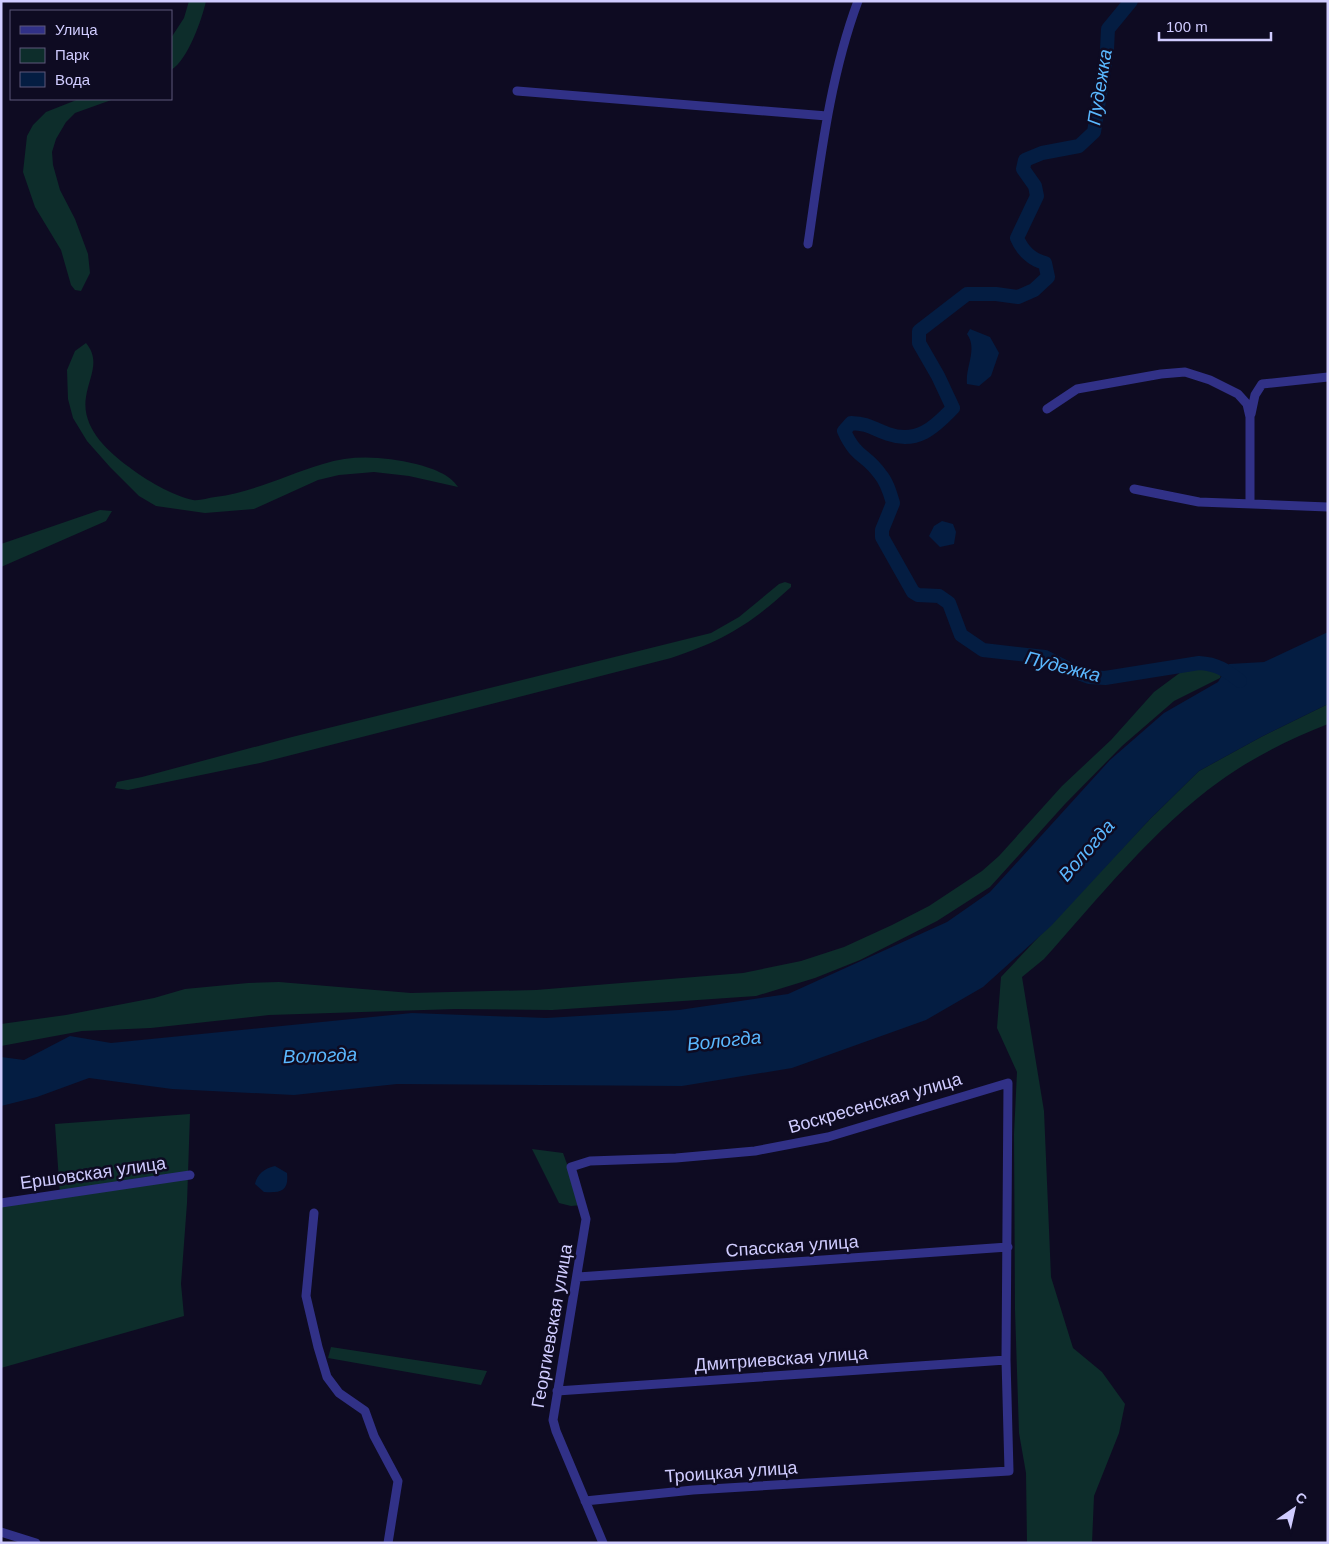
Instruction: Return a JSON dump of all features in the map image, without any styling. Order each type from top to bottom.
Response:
[{"type":"street","points":[[808,244],[827,116],[850,24],[858,1]]},
{"type":"street","points":[[517,90],[827,116]]},
{"type":"street","points":[[1046,408],[1077,389],[1161,374],[1185,372],[1210,380],[1238,394],[1247,404],[1250,417]]},
{"type":"street","points":[[1250,503],[1250,417],[1255,394],[1262,384],[1328,377]]},
{"type":"street","points":[[1134,489],[1199,502],[1328,507]]},
{"type":"street","name":"Воскресенская улица","points":[[571,1167],[590,1161],[676,1158],[764,1150],[828,1137],[1008,1083],[1008,1247]]},
{"type":"street","name":"Георгиевская улица","points":[[571,1167],[586,1219],[578,1277],[553,1420],[603,1543]]},
{"type":"street","name":"Ершовская улица","points":[[1,1203],[190,1175]]},
{"type":"street","points":[[314,1213],[306,1296],[327,1377],[339,1394],[365,1411],[374,1436],[398,1481],[388,1543]]},
{"type":"street","points":[[1006,1360],[1008,1247]]},
{"type":"street","name":"Спасская улица","points":[[578,1277],[1008,1247]]},
{"type":"street","name":"Дмитриевская улица","points":[[557,1391],[1006,1360]]},
{"type":"street","name":"Троицкая улица","points":[[585,1500],[693,1490],[1009,1471],[1006,1360]]},
{"type":"street","points":[[1,1532],[36,1543]]},
{"type":"green space","points":[[189,1],[206,1],[198,28],[188,49],[183,58],[172,69],[172,36],[184,18]]},
{"type":"green space","points":[[76,100],[111,100],[75,113],[66,122],[56,139],[52,152],[53,165],[60,190],[75,219],[88,254],[90,273],[81,291],[75,290],[71,285],[61,250],[35,207],[23,172],[27,136],[33,125],[46,112]]},
{"type":"green space","points":[[86,343],[93,356],[93,369],[86,397],[86,408],[88,418],[97,437],[121,461],[151,482],[176,495],[201,500],[229,495],[309,468],[335,461],[358,458],[393,460],[422,466],[445,475],[455,482],[458,487],[409,476],[374,472],[339,475],[318,480],[254,509],[205,513],[156,506],[139,496],[110,467],[87,441],[73,418],[68,399],[67,370],[75,351]]},
{"type":"green space","points":[[100,510],[112,511],[106,521],[1,567],[1,544]]},
{"type":"green space","points":[[785,582],[791,584],[791,587],[763,611],[736,630],[706,645],[671,658],[260,763],[128,790],[115,788],[117,782],[711,633],[739,617],[779,584]]},
{"type":"green space","points":[[1214,667],[1222,672],[1220,678],[1174,701],[1122,746],[1065,804],[990,887],[937,921],[860,960],[815,978],[756,996],[552,1010],[455,1009],[269,1015],[151,1028],[82,1031],[1,1046],[1,1024],[66,1015],[154,998],[185,989],[279,982],[411,993],[536,990],[743,973],[801,961],[844,947],[892,925],[929,906],[982,871],[999,856],[1062,786],[1111,740],[1154,692],[1181,672]]},
{"type":"green space","points":[[1328,704],[1328,724],[1286,742],[1245,764],[1220,781],[1172,820],[1128,865],[1044,959],[1022,977],[1044,1111],[1051,1277],[1073,1348],[1102,1372],[1125,1404],[1119,1433],[1094,1496],[1092,1543],[1027,1543],[1026,1473],[1019,1433],[1015,1310],[1014,1134],[1017,1072],[997,1028],[1001,977],[1150,819],[1199,771],[1261,737]]},
{"type":"green space","points":[[190,1114],[187,1203],[181,1284],[184,1316],[1,1368],[1,1205],[60,1195],[55,1124]]},
{"type":"green space","points":[[532,1149],[563,1153],[582,1205],[571,1206],[559,1203]]},
{"type":"green space","points":[[331,1347],[487,1371],[481,1385],[328,1358]]},
{"type":"water","points":[[970,329],[990,337],[999,353],[991,376],[979,386],[967,384],[971,346],[967,334]]},
{"type":"water","points":[[942,521],[953,524],[956,532],[954,544],[940,547],[929,536],[934,526]]},
{"type":"water","name":"Вологда","points":[[1328,632],[1328,704],[1261,737],[1199,771],[1150,819],[1051,926],[983,987],[926,1020],[792,1068],[682,1086],[397,1084],[294,1095],[172,1089],[89,1078],[37,1097],[1,1106],[1,1057],[24,1060],[70,1036],[111,1043],[412,1013],[546,1018],[679,1010],[788,994],[947,922],[990,892],[1110,760],[1164,713],[1218,682],[1229,664],[1264,662]]},
{"type":"water","points":[[275,1166],[287,1173],[287,1184],[283,1190],[264,1192],[255,1184],[256,1180],[262,1172]]},
{"type":"waterway","name":"Пудежка","points":[[1131,1],[1108,29],[1107,50],[1094,132],[1079,146],[1042,153],[1025,160],[1023,169],[1035,186],[1037,196],[1017,238],[1028,254],[1036,260],[1045,263],[1048,277],[1034,290],[1018,297],[996,294],[967,294],[919,331],[919,343],[938,376],[953,408],[932,428],[908,437],[898,437],[867,425],[851,423],[844,431],[848,440],[875,468],[888,488],[893,503],[882,530],[882,537],[913,592],[918,595],[939,596],[949,603],[961,635],[983,650],[1045,657],[1089,677],[1105,678],[1199,663],[1221,668],[1240,681]]}]
